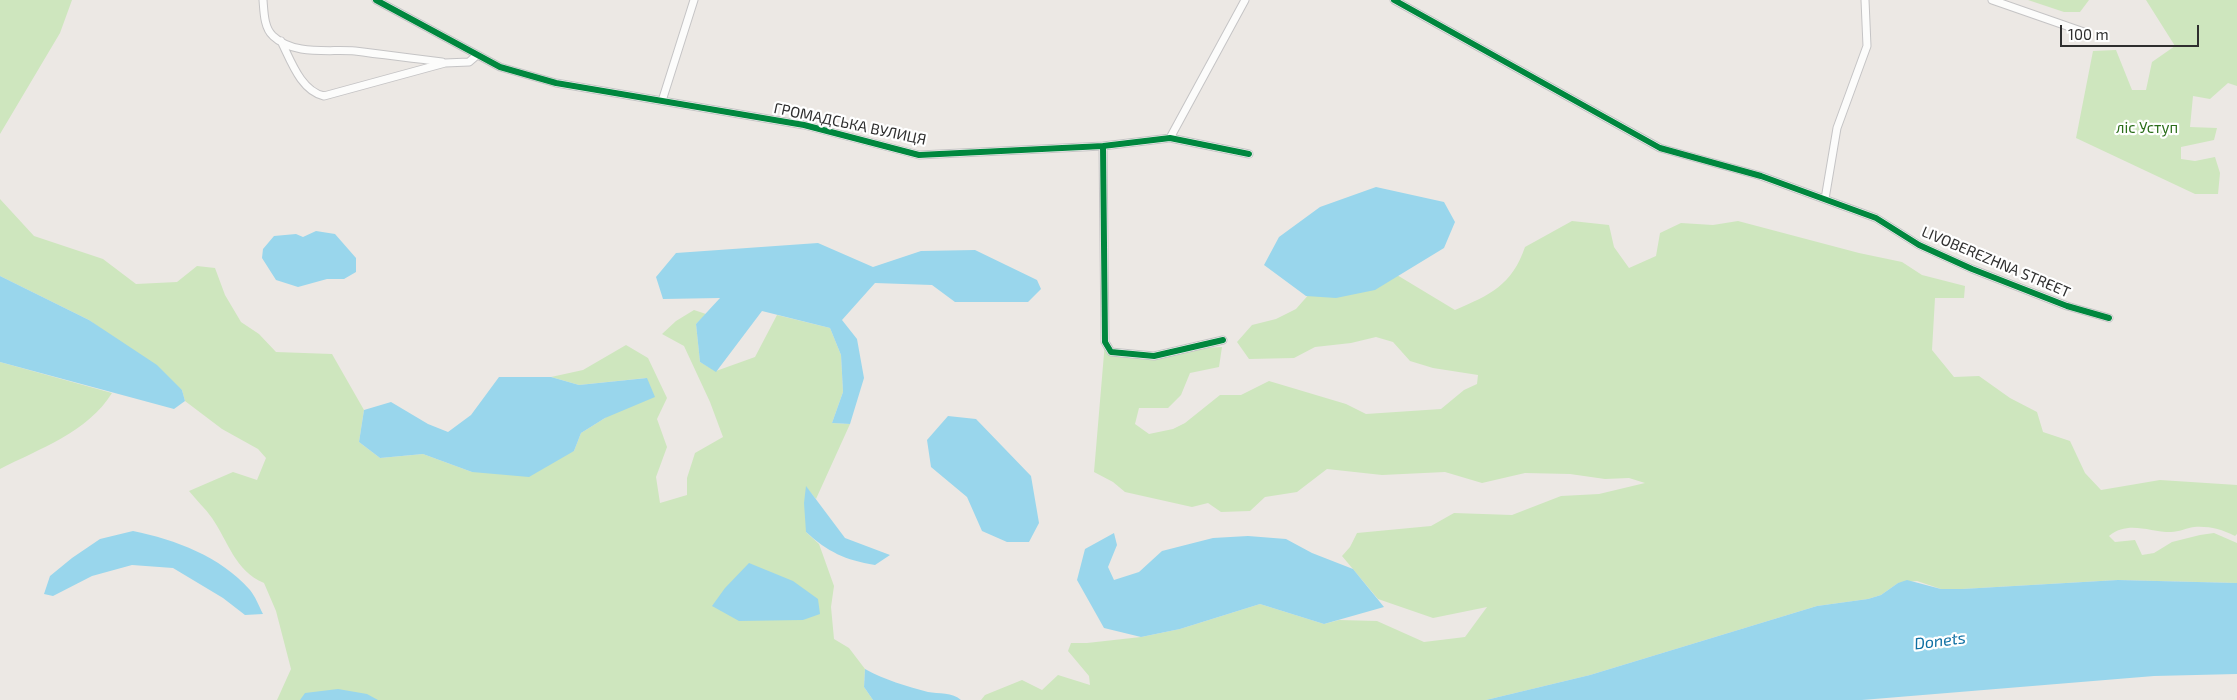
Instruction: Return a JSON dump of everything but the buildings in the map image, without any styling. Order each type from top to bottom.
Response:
[{"type":"street","points":[[262,0],[267,27],[273,36],[281,41],[304,49],[350,51],[445,62],[469,62],[476,56]]},
{"type":"street","name":"ГРОМАДСЬКА ВУЛИЦЯ","points":[[376,0],[476,56],[500,67],[556,83],[804,125],[919,155],[1103,146],[1170,138],[1249,154]]},
{"type":"street","points":[[662,101],[694,0]]},
{"type":"street","points":[[1170,138],[1245,0]]},
{"type":"street","name":"LIVOBEREZHNA STREET","points":[[1394,0],[1660,148],[1761,176],[1876,218],[1919,245],[1972,269],[2067,306],[2109,318]]},
{"type":"street","points":[[1825,199],[1837,128],[1868,46],[1865,0]]},
{"type":"street","points":[[1992,0],[2084,32]]},
{"type":"street","points":[[281,41],[306,86],[314,94],[324,96],[445,62]]},
{"type":"street","points":[[1103,146],[1104,342],[1111,352],[1154,356],[1223,340]]},
{"type":"green space","points":[[0,0],[72,0],[60,33],[0,134]]},
{"type":"green space","points":[[2028,0],[2089,0],[2080,12],[2064,12]]},
{"type":"green space","name":"ліс Уступ","points":[[2146,0],[2237,0],[2237,86],[2228,83],[2210,99],[2193,96],[2190,127],[2217,128],[2214,140],[2181,147],[2181,159],[2195,161],[2215,157],[2220,173],[2218,194],[2195,194],[2076,138],[2093,51],[2116,50],[2132,90],[2146,90],[2152,62],[2175,46]]},
{"type":"green space","points":[[0,199],[34,236],[103,259],[136,284],[177,282],[197,266],[215,268],[225,295],[241,322],[259,334],[276,352],[332,354],[364,410],[359,442],[380,458],[423,454],[472,472],[574,451],[581,433],[605,418],[646,378],[579,385],[551,377],[583,370],[626,345],[648,358],[667,398],[657,419],[667,447],[656,477],[660,503],[687,495],[687,478],[695,453],[723,437],[710,402],[684,346],[662,334],[676,321],[694,310],[706,314],[696,324],[700,362],[716,371],[755,357],[777,315],[830,328],[841,355],[843,392],[832,423],[850,424],[816,499],[806,487],[806,532],[819,544],[834,586],[831,607],[834,639],[849,648],[865,669],[864,687],[873,700],[277,700],[291,669],[276,611],[264,583],[254,578],[239,563],[212,518],[189,491],[233,472],[257,480],[266,458],[258,449],[222,429],[185,401],[182,390],[89,320],[0,276]]},
{"type":"green space","points":[[1572,221],[1609,225],[1614,247],[1629,268],[1656,256],[1660,233],[1681,223],[1713,225],[1738,221],[1859,253],[1902,262],[1922,275],[1965,286],[1964,298],[1935,298],[1932,350],[1954,377],[1979,376],[2010,398],[2037,412],[2043,432],[2070,441],[2085,473],[2101,490],[2160,480],[2237,485],[2237,534],[2235,536],[2215,528],[2199,527],[2171,532],[2131,528],[2116,531],[2109,536],[2115,542],[2135,540],[2142,555],[2154,553],[2172,542],[2214,533],[2237,543],[2237,583],[2118,580],[1941,589],[1917,581],[1898,583],[1881,595],[1868,599],[1817,606],[1590,675],[1486,700],[981,700],[985,695],[1022,680],[1042,690],[1058,675],[1090,685],[1089,676],[1068,651],[1071,643],[1141,637],[1180,629],[1260,604],[1324,624],[1339,620],[1377,621],[1424,642],[1465,637],[1487,607],[1433,618],[1378,599],[1342,556],[1350,547],[1357,533],[1431,526],[1454,513],[1512,515],[1561,496],[1599,494],[1645,483],[1629,478],[1605,479],[1570,474],[1525,473],[1482,483],[1445,472],[1382,475],[1327,469],[1297,492],[1265,497],[1250,511],[1221,512],[1208,503],[1192,507],[1125,492],[1113,482],[1094,472],[1105,342],[1111,352],[1154,356],[1185,349],[1222,347],[1219,367],[1190,373],[1181,395],[1168,408],[1139,408],[1135,424],[1149,434],[1173,429],[1185,423],[1220,395],[1241,395],[1269,381],[1346,404],[1366,414],[1441,409],[1464,390],[1477,384],[1478,375],[1433,368],[1410,361],[1393,342],[1376,337],[1351,343],[1315,347],[1294,358],[1249,359],[1237,342],[1252,325],[1276,319],[1296,309],[1325,276],[1382,266],[1455,310],[1479,299],[1506,280],[1514,271],[1525,247]]},
{"type":"green space","points":[[0,362],[112,393],[90,419],[76,429],[0,469]]},
{"type":"water","points":[[1376,187],[1444,202],[1455,222],[1444,248],[1375,290],[1336,298],[1306,296],[1264,265],[1279,237],[1320,207]]},
{"type":"water","points":[[316,231],[335,234],[356,258],[356,272],[344,279],[327,279],[298,287],[276,280],[262,258],[263,249],[274,236],[296,234],[303,237]]},
{"type":"water","points":[[818,243],[873,267],[921,251],[975,250],[1037,280],[1041,289],[1028,302],[955,302],[932,285],[875,283],[842,320],[857,339],[864,378],[850,424],[832,423],[843,392],[841,355],[830,328],[762,311],[716,372],[700,362],[696,324],[720,298],[663,299],[656,277],[676,253]]},
{"type":"water","points":[[0,276],[89,320],[157,365],[182,390],[185,401],[174,409],[0,362]]},
{"type":"water","points":[[499,377],[551,377],[579,385],[647,378],[655,397],[605,418],[581,433],[574,451],[529,477],[472,472],[423,454],[380,458],[359,442],[364,410],[391,402],[428,424],[448,432],[471,415]]},
{"type":"water","points":[[948,416],[976,419],[1031,476],[1039,523],[1029,542],[1007,542],[982,531],[967,497],[931,467],[927,440]]},
{"type":"water","points":[[806,486],[845,538],[890,555],[875,565],[864,563],[846,558],[814,539],[806,532],[804,503]]},
{"type":"water","points":[[133,531],[165,539],[211,559],[238,578],[250,590],[263,614],[245,615],[223,598],[173,568],[132,565],[92,576],[53,596],[44,594],[50,576],[72,558],[100,539]]},
{"type":"water","points":[[1114,533],[1117,545],[1108,567],[1114,580],[1139,572],[1162,551],[1213,538],[1248,536],[1286,539],[1312,553],[1353,569],[1384,607],[1324,624],[1260,604],[1180,629],[1141,637],[1104,628],[1077,580],[1085,549]]},
{"type":"water","points":[[749,563],[793,581],[818,599],[820,614],[803,620],[739,621],[712,606],[725,588]]},
{"type":"water","name":"Donets","points":[[1907,580],[1941,589],[2118,580],[2237,583],[2237,674],[2154,676],[1862,700],[1486,700],[1590,675],[1817,606],[1868,599],[1881,595],[1898,583]]},
{"type":"water","points":[[865,669],[904,685],[928,692],[950,694],[961,700],[873,700],[864,687]]},
{"type":"water","points":[[338,689],[367,694],[378,700],[300,700],[305,693]]},
{"type":"cycle path","points":[[376,0],[500,67],[556,83],[804,125],[919,155],[1103,146],[1170,138],[1249,154]]},
{"type":"cycle path","points":[[1394,0],[1660,148],[1761,176],[1876,218],[1919,245],[1972,269],[2067,306],[2109,318]]},
{"type":"cycle path","points":[[1103,146],[1105,342],[1111,352],[1154,356],[1223,340]]}]
